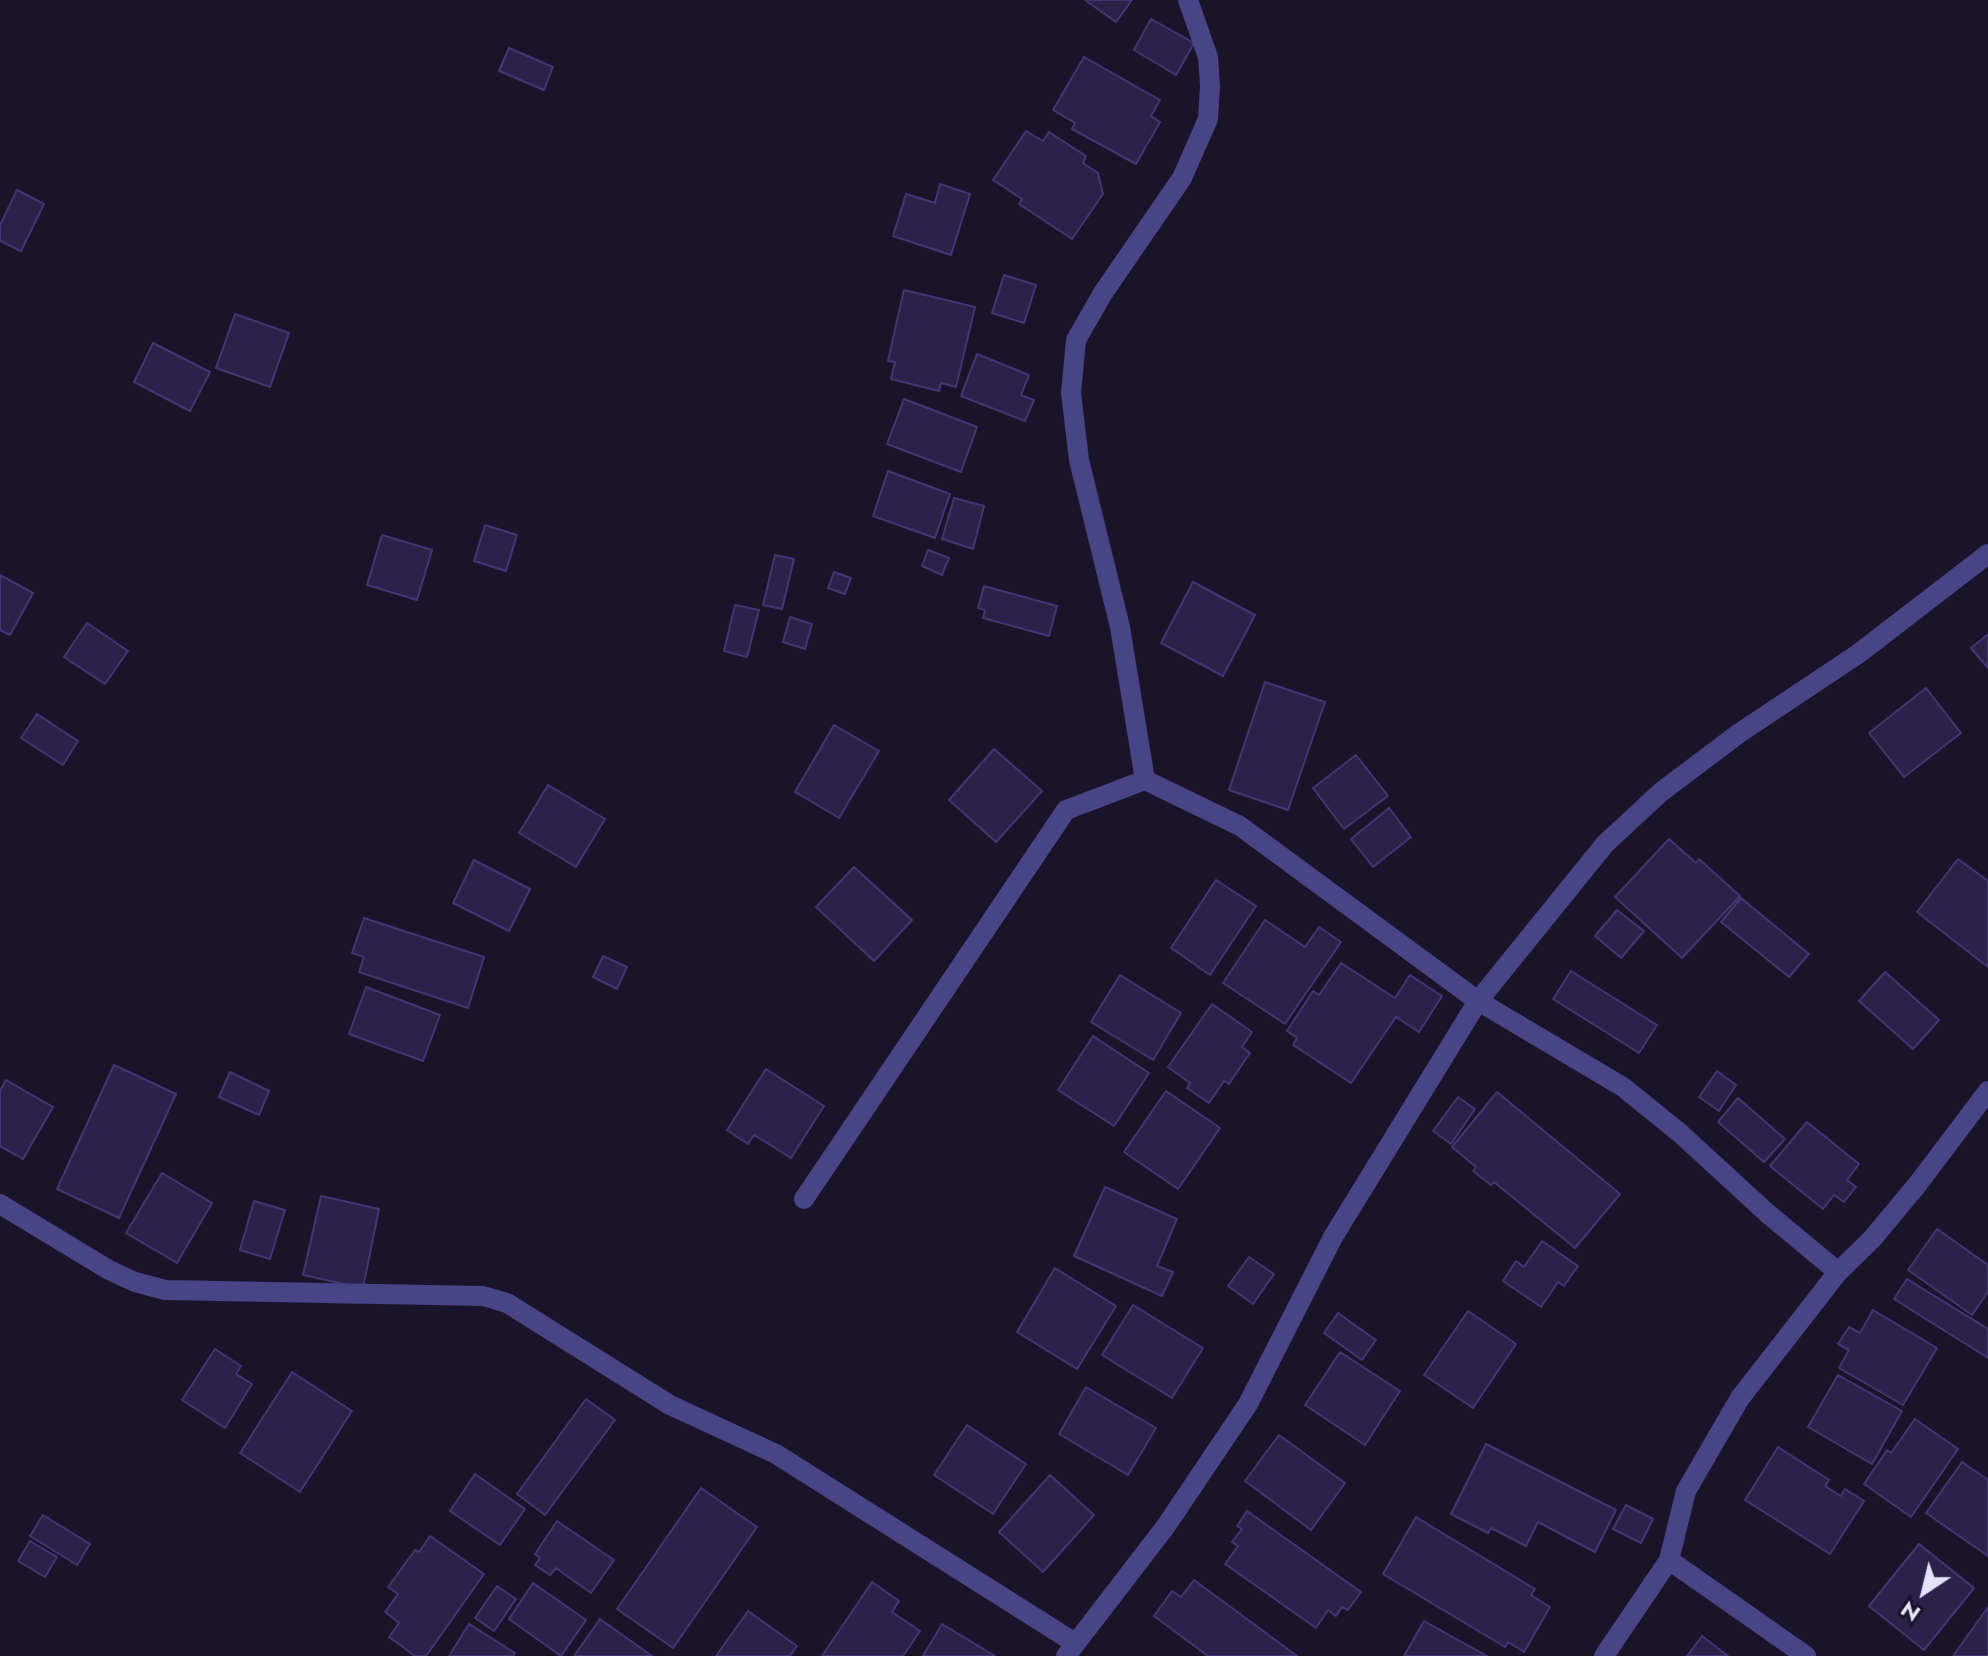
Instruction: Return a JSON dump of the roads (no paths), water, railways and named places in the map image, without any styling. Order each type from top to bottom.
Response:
[{"type":"street","points":[[1145,780],[1120,627],[1079,460],[1071,393],[1076,340],[1103,293],[1182,178],[1208,119],[1208,57],[1188,0]]},
{"type":"street","points":[[0,1204],[109,1270],[135,1282],[165,1290],[483,1296],[507,1303],[670,1405],[776,1454],[1070,1649],[1166,1526],[1248,1404],[1333,1237],[1478,1001],[1605,844],[1661,792],[1738,734],[1858,654],[1988,554]]},
{"type":"street","points":[[804,1199],[1066,810],[1145,780],[1240,826],[1478,1001],[1623,1087],[1838,1272]]},
{"type":"street","points":[[1604,1656],[1669,1560],[1686,1491],[1740,1398],[1838,1272],[1872,1239],[1899,1206],[1988,1091]]},
{"type":"street","points":[[1669,1560],[1806,1656]]}]
